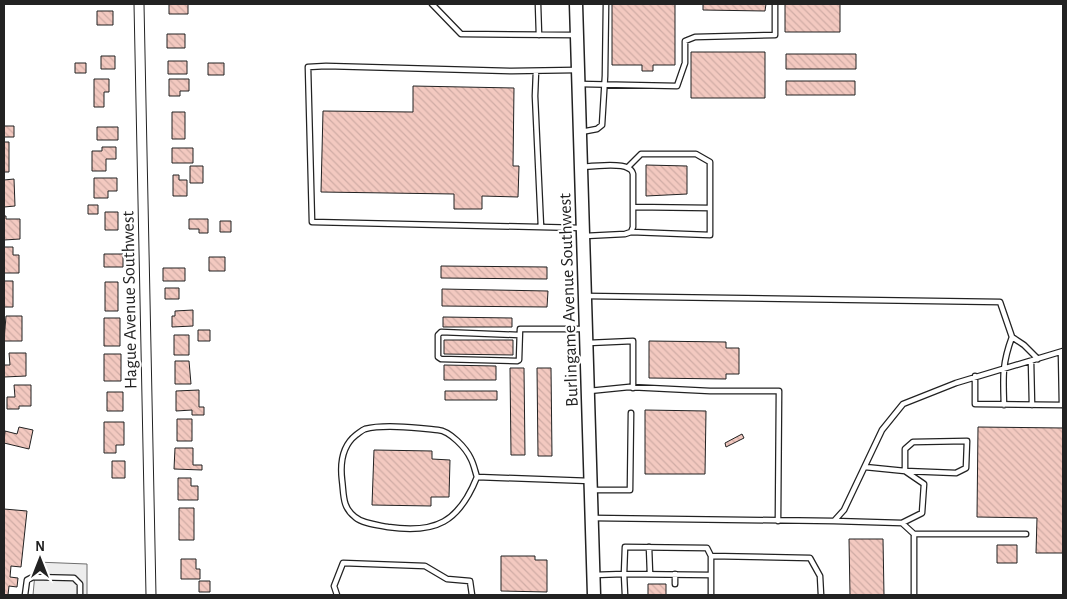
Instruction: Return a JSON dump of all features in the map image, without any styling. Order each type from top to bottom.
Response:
[{"type":"street","name":"Hague Avenue Southwest","points":[[139,4],[152,595]]},
{"type":"street","name":"Burlingame Avenue Southwest","points":[[576,4],[594,595]]},
{"type":"lane","points":[[432,4],[461,34],[577,35]]},
{"type":"lane","points":[[538,4],[539,35]]},
{"type":"lane","points":[[580,132],[597,129],[602,126],[606,4]]},
{"type":"lane","points":[[578,84],[677,86],[685,63],[686,40],[695,37],[775,36],[776,4]]},
{"type":"lane","points":[[578,70],[308,67],[312,222],[541,227],[625,234],[631,232],[710,235],[710,162],[696,154],[642,154],[628,167]]},
{"type":"lane","points":[[536,70],[535,96],[541,227]]},
{"type":"lane","points":[[581,167],[621,166],[632,170],[634,227],[631,232]]},
{"type":"lane","points":[[633,207],[710,208]]},
{"type":"lane","points":[[585,296],[1000,302],[1012,337],[1038,359]]},
{"type":"lane","points":[[519,335],[441,332],[438,334],[438,357],[441,359],[517,361],[519,360],[519,335],[521,329],[586,329]]},
{"type":"lane","points":[[1004,405],[1003,368],[1006,352],[1012,337]]},
{"type":"lane","points":[[587,344],[633,341],[633,388]]},
{"type":"lane","points":[[834,521],[844,510],[882,430],[903,404],[975,376],[1062,351],[1063,405],[975,404],[975,376]]},
{"type":"lane","points":[[1031,361],[1032,405]]},
{"type":"lane","points":[[588,391],[633,388],[780,391],[778,521]]},
{"type":"lane","points":[[477,477],[630,490],[631,413]]},
{"type":"lane","points":[[420,428],[442,430],[458,442],[471,459],[477,477],[471,494],[461,509],[444,522],[425,528],[399,529],[375,525],[357,519],[345,507],[341,465],[349,440],[364,429],[420,428]]},
{"type":"lane","points":[[865,468],[905,471],[956,473],[966,468],[966,441],[913,442],[905,448],[905,471]]},
{"type":"lane","points":[[592,518],[902,523],[922,513],[924,484],[905,471]]},
{"type":"lane","points":[[902,523],[914,534],[1026,534]]},
{"type":"lane","points":[[914,534],[914,595]]},
{"type":"lane","points":[[625,595],[625,547],[706,548],[710,556],[711,595]]},
{"type":"lane","points":[[649,547],[650,574]]},
{"type":"lane","points":[[710,556],[810,558],[820,576],[821,595]]},
{"type":"lane","points":[[337,595],[334,586],[343,563],[425,566],[447,579],[470,580],[472,595]]},
{"type":"lane","points":[[675,574],[675,584]]},
{"type":"lane","points":[[593,575],[711,575]]},
{"type":"lane","points":[[25,595],[27,580],[32,577],[74,578],[80,584],[80,595]]},
{"type":"shaded area","points":[[36,562],[87,564],[87,595],[33,595]]},
{"type":"building","points":[[169,4],[188,4],[188,14],[169,14]]},
{"type":"building","points":[[612,4],[675,4],[675,65],[653,65],[653,71],[642,71],[642,65],[612,65]]},
{"type":"building","points":[[703,4],[766,4],[765,11],[703,10]]},
{"type":"building","points":[[785,4],[840,4],[840,32],[785,32]]},
{"type":"building","points":[[97,11],[113,11],[113,25],[97,25]]},
{"type":"building","points":[[167,34],[185,34],[185,48],[167,48]]},
{"type":"building","points":[[691,52],[765,52],[765,98],[691,98]]},
{"type":"building","points":[[786,54],[856,54],[856,69],[786,69]]},
{"type":"building","points":[[101,56],[115,56],[115,69],[101,69]]},
{"type":"building","points":[[168,61],[187,61],[187,74],[168,74]]},
{"type":"building","points":[[75,63],[86,63],[86,73],[75,73]]},
{"type":"building","points":[[208,63],[224,63],[224,75],[208,75]]},
{"type":"building","points":[[94,79],[109,79],[109,92],[104,92],[104,107],[94,107]]},
{"type":"building","points":[[169,79],[189,79],[189,91],[180,91],[180,96],[169,96]]},
{"type":"building","points":[[786,81],[855,81],[855,95],[786,95]]},
{"type":"building","points":[[413,86],[514,88],[513,166],[519,166],[518,197],[482,196],[482,209],[454,209],[454,194],[321,192],[323,111],[413,112]]},
{"type":"building","points":[[172,112],[185,112],[185,139],[172,139]]},
{"type":"building","points":[[4,126],[14,126],[14,137],[4,137]]},
{"type":"building","points":[[97,127],[118,127],[118,140],[97,140]]},
{"type":"building","points":[[4,142],[9,142],[9,172],[4,172]]},
{"type":"building","points":[[102,147],[116,147],[116,159],[106,159],[106,171],[92,171],[92,151],[102,151]]},
{"type":"building","points":[[172,148],[193,148],[193,163],[172,163]]},
{"type":"building","points":[[646,165],[687,166],[687,194],[646,196]]},
{"type":"building","points":[[190,166],[203,166],[203,183],[190,183]]},
{"type":"building","points":[[173,175],[179,175],[179,180],[187,180],[187,196],[173,196]]},
{"type":"building","points":[[94,178],[117,178],[117,191],[108,191],[108,198],[94,198]]},
{"type":"building","points":[[14,179],[15,206],[4,207],[4,180]]},
{"type":"building","points":[[88,205],[98,205],[98,214],[88,214]]},
{"type":"building","points":[[105,212],[118,212],[118,230],[105,230]]},
{"type":"building","points":[[4,216],[6,216],[6,219],[20,219],[20,239],[4,240]]},
{"type":"building","points":[[189,219],[208,219],[208,233],[199,233],[199,229],[189,229]]},
{"type":"building","points":[[220,221],[231,221],[231,232],[220,232]]},
{"type":"building","points":[[4,247],[13,247],[13,255],[19,255],[19,273],[4,273]]},
{"type":"building","points":[[104,254],[123,254],[123,267],[104,267]]},
{"type":"building","points":[[209,257],[225,257],[225,271],[209,271]]},
{"type":"building","points":[[441,266],[547,267],[547,279],[441,278]]},
{"type":"building","points":[[163,268],[185,268],[185,281],[163,281]]},
{"type":"building","points":[[4,281],[13,281],[13,307],[4,307]]},
{"type":"building","points":[[105,282],[118,282],[118,311],[105,311]]},
{"type":"building","points":[[165,288],[179,288],[179,299],[165,299]]},
{"type":"building","points":[[442,289],[548,291],[547,307],[442,306]]},
{"type":"building","points":[[193,310],[193,326],[172,327],[172,316],[175,316],[175,311]]},
{"type":"building","points":[[6,316],[22,316],[22,341],[4,341]]},
{"type":"building","points":[[443,317],[512,318],[512,327],[443,327]]},
{"type":"building","points":[[104,318],[120,318],[120,346],[104,346]]},
{"type":"building","points":[[198,330],[210,330],[210,341],[198,341]]},
{"type":"building","points":[[174,335],[189,335],[189,355],[174,355]]},
{"type":"building","points":[[444,340],[513,340],[513,355],[444,354]]},
{"type":"building","points":[[649,341],[726,342],[726,348],[739,348],[739,374],[726,374],[726,379],[649,378]]},
{"type":"building","points":[[9,353],[26,353],[26,376],[4,377],[4,365],[10,365]]},
{"type":"building","points":[[104,354],[121,354],[121,381],[104,381]]},
{"type":"building","points":[[175,361],[189,361],[191,384],[175,384]]},
{"type":"building","points":[[444,365],[496,366],[496,380],[444,380]]},
{"type":"building","points":[[510,368],[524,368],[525,455],[511,455]]},
{"type":"building","points":[[537,368],[551,368],[552,456],[538,456]]},
{"type":"building","points":[[14,385],[31,385],[31,406],[7,409],[7,397],[15,397]]},
{"type":"building","points":[[199,390],[199,407],[204,407],[204,415],[192,415],[192,410],[176,411],[176,391]]},
{"type":"building","points":[[445,391],[497,391],[497,400],[445,400]]},
{"type":"building","points":[[107,392],[123,392],[123,411],[107,411]]},
{"type":"building","points":[[645,410],[706,411],[705,474],[645,474]]},
{"type":"building","points":[[177,419],[192,419],[192,441],[177,441]]},
{"type":"building","points":[[104,422],[124,422],[124,445],[116,445],[116,453],[104,453]]},
{"type":"building","points":[[19,427],[33,430],[29,449],[4,443],[5,431],[17,434]]},
{"type":"building","points":[[978,427],[1063,428],[1063,553],[1036,553],[1037,518],[977,517]]},
{"type":"building","points":[[742,434],[744,438],[726,447],[725,443]]},
{"type":"building","points":[[175,448],[193,448],[193,465],[202,465],[202,470],[174,469]]},
{"type":"building","points":[[374,450],[432,451],[432,459],[450,460],[449,497],[431,497],[431,506],[372,505]]},
{"type":"building","points":[[112,461],[125,461],[125,478],[112,478]]},
{"type":"building","points":[[178,478],[191,478],[191,486],[198,486],[198,500],[178,500]]},
{"type":"building","points":[[179,508],[194,508],[194,540],[179,540]]},
{"type":"building","points":[[4,509],[27,511],[21,567],[11,566],[10,577],[18,578],[17,587],[9,586],[8,595],[4,595]]},
{"type":"building","points":[[849,539],[883,539],[884,595],[850,595]]},
{"type":"building","points":[[997,545],[1017,545],[1017,563],[997,563]]},
{"type":"building","points":[[501,556],[535,556],[535,560],[547,560],[547,592],[501,591]]},
{"type":"building","points":[[181,559],[196,559],[196,569],[200,569],[200,579],[181,579]]},
{"type":"building","points":[[199,581],[210,581],[210,592],[199,592]]},
{"type":"building","points":[[648,584],[666,584],[666,595],[648,595]]}]
